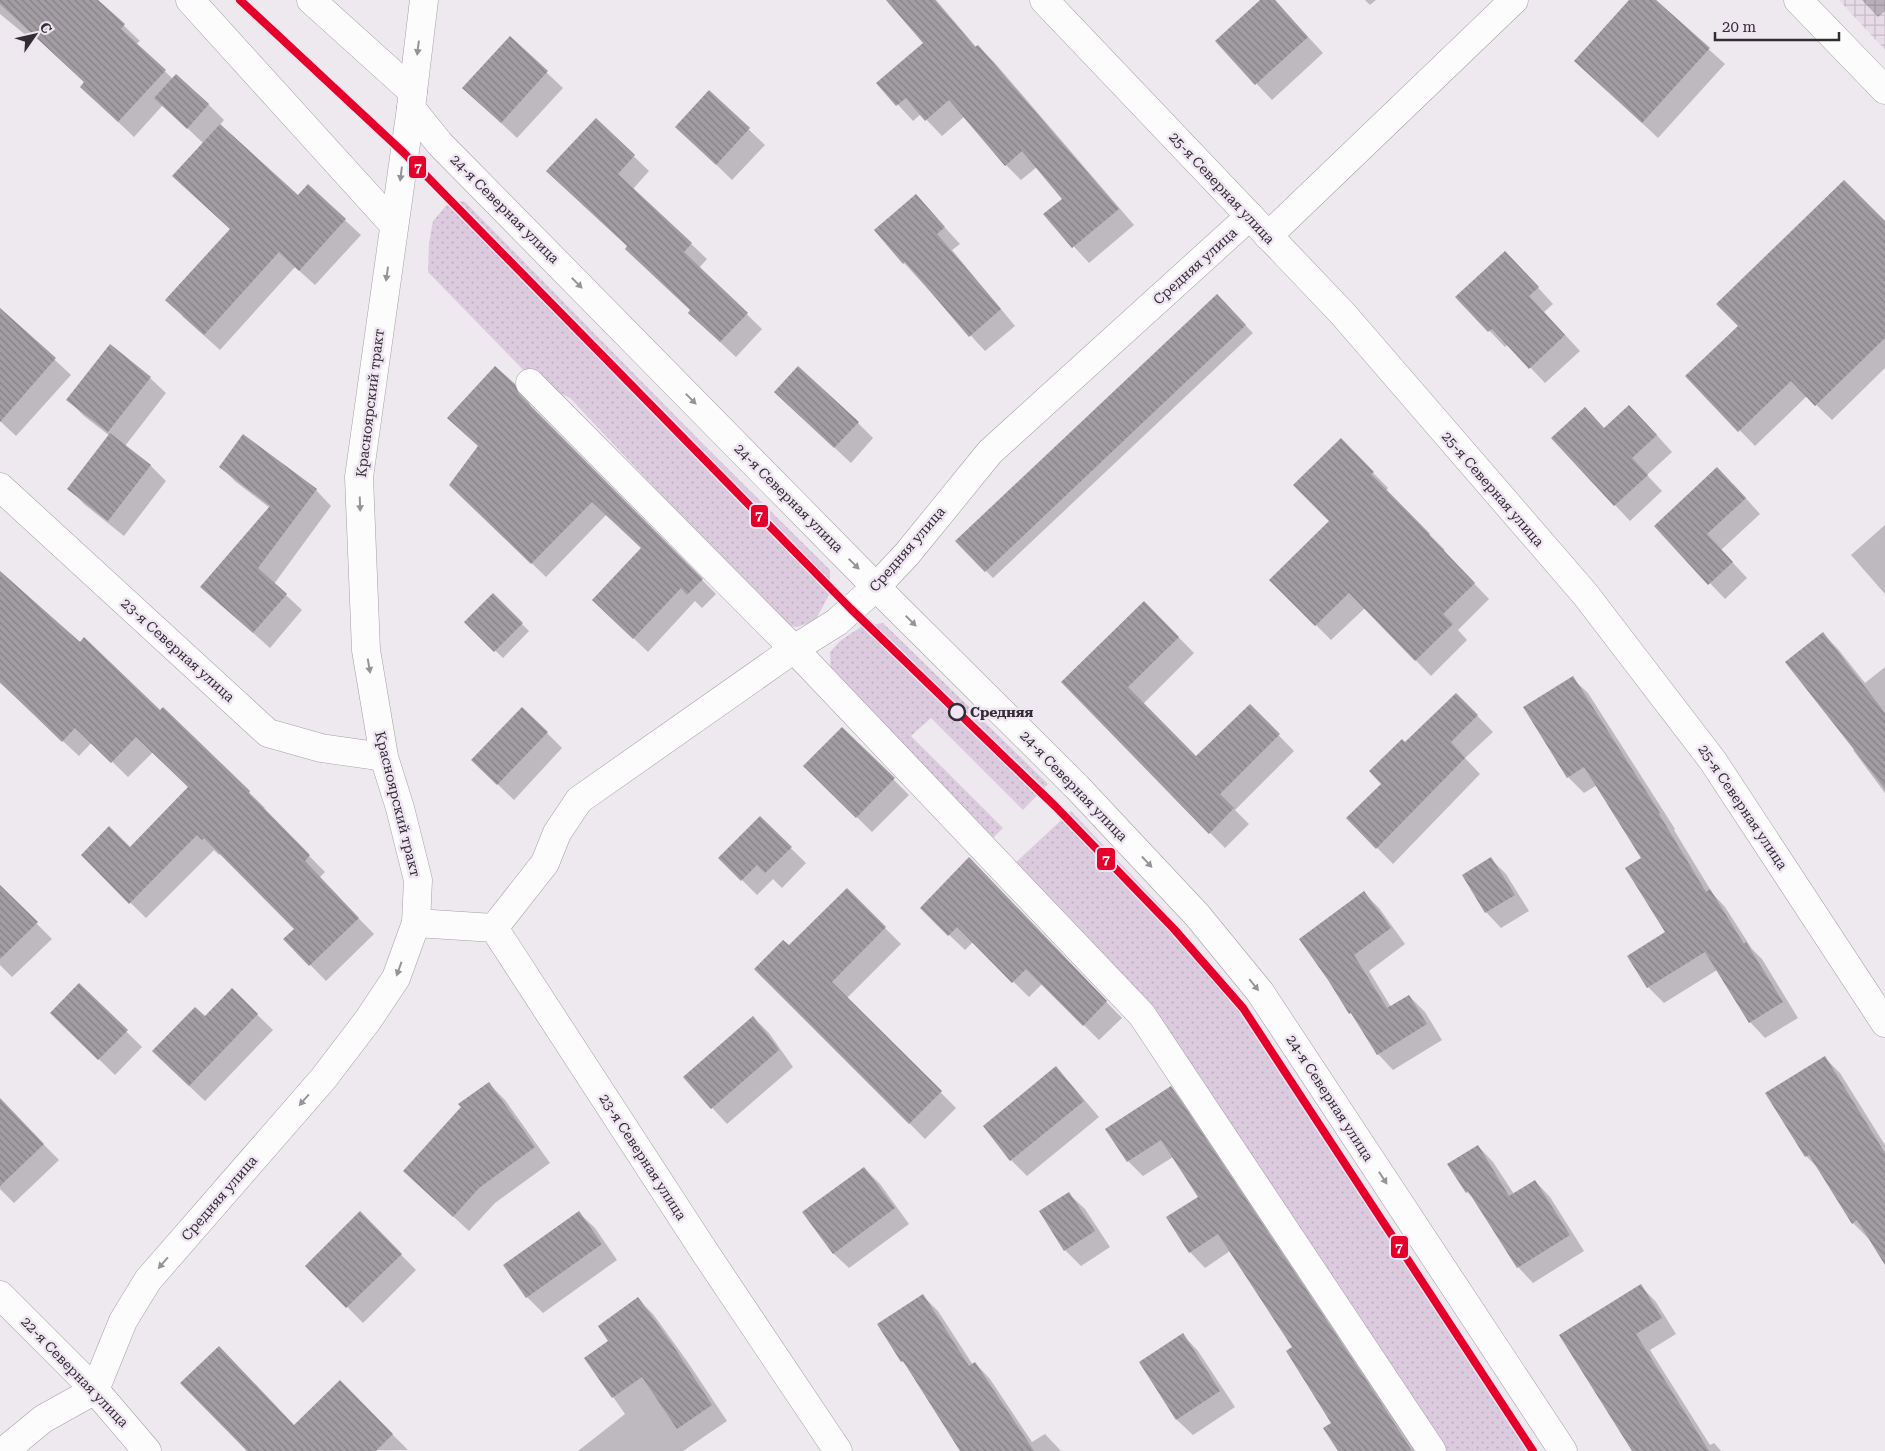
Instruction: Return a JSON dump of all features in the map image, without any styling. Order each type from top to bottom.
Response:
[{"type":"street","points":[[190,0],[394,225]]},
{"type":"street","name":"24-я Северная улица","points":[[311,0],[412,100],[440,144],[876,587],[1077,787],[1197,915],[1260,992],[1563,1451]]},
{"type":"street","name":"Красноярский тракт","points":[[416,923],[418,880],[400,808],[384,757],[366,650],[359,477],[412,100],[424,0]]},
{"type":"street","name":"25-я Северная улица","points":[[1044,0],[1342,314],[1585,594],[1713,760],[1885,1023]]},
{"type":"street","points":[[1268,236],[1514,0]]},
{"type":"street","points":[[1798,0],[1885,90]]},
{"type":"street","name":"Средняя улица","points":[[494,928],[545,863],[557,833],[579,800],[837,622],[876,587],[907,554],[990,452],[1250,216]]},
{"type":"street","points":[[530,383],[794,650],[1142,1015],[1432,1451]]},
{"type":"street","name":"23-я Северная улица","points":[[0,487],[268,733],[321,748],[384,757]]},
{"type":"street","points":[[416,923],[494,928]]},
{"type":"street","name":"Средняя улица","points":[[95,1390],[123,1321],[148,1280],[322,1078],[368,1020],[396,978],[416,923]]},
{"type":"street","name":"23-я Северная улица","points":[[494,928],[706,1254],[838,1451]]},
{"type":"street","name":"22-я Северная улица","points":[[0,1296],[95,1390],[147,1451]]},
{"type":"street","points":[[4,1451],[43,1419],[95,1390]]},
{"type":"shaded area","points":[[1839,0],[1885,0],[1885,50]]},
{"type":"shaded area","points":[[451,200],[465,202],[830,570],[830,593],[815,621],[797,627],[784,625],[570,398],[533,380],[428,272],[429,243],[433,221]]},
{"type":"shaded area","points":[[883,623],[1048,784],[1023,810],[931,718],[911,736],[1003,828],[990,841],[831,675],[830,652],[840,641],[862,626]]},
{"type":"shaded area","points":[[1071,811],[1160,905],[1225,984],[1326,1130],[1536,1451],[1440,1451],[1141,993],[1129,994],[1013,865]]},
{"type":"building","points":[[0,0],[98,0],[125,24],[121,29],[166,70],[118,122],[80,87],[84,82],[0,4]]},
{"type":"building","points":[[886,0],[935,0],[975,47],[978,45],[1119,209],[1072,248],[1043,214],[1062,199],[1022,151],[1005,166],[949,100],[925,121],[906,98],[896,106],[876,83],[923,43]]},
{"type":"building","points":[[1260,0],[1275,0],[1308,37],[1255,85],[1215,41]]},
{"type":"building","points":[[1629,0],[1656,0],[1710,48],[1642,123],[1574,61]]},
{"type":"building","points":[[510,36],[548,71],[501,123],[462,88]]},
{"type":"building","points":[[176,74],[209,104],[187,129],[154,98]]},
{"type":"building","points":[[709,90],[750,128],[716,165],[675,127]]},
{"type":"building","points":[[596,118],[635,155],[618,174],[692,243],[684,252],[748,313],[720,342],[688,313],[690,310],[625,249],[627,246],[546,171]]},
{"type":"building","points":[[220,124],[298,195],[308,184],[346,219],[299,271],[279,252],[204,335],[165,300],[230,229],[172,176]]},
{"type":"building","points":[[1844,180],[1885,221],[1885,338],[1815,406],[1791,381],[1738,432],[1685,376],[1738,326],[1716,304]]},
{"type":"building","points":[[916,194],[945,227],[937,234],[1001,309],[969,337],[905,262],[903,264],[874,230]]},
{"type":"building","points":[[1505,251],[1539,287],[1529,296],[1565,335],[1529,369],[1492,329],[1488,332],[1455,297]]},
{"type":"building","points":[[1217,294],[1246,325],[985,572],[955,541]]},
{"type":"building","points":[[0,308],[56,358],[0,422]]},
{"type":"building","points":[[110,344],[151,377],[108,432],[66,400]]},
{"type":"building","points":[[495,366],[515,384],[519,394],[703,579],[687,595],[681,588],[633,639],[592,600],[641,548],[592,502],[531,564],[449,485],[478,446],[447,418]]},
{"type":"building","points":[[798,366],[859,422],[834,448],[774,392]]},
{"type":"building","points":[[1629,405],[1657,435],[1632,458],[1648,475],[1614,506],[1551,438],[1585,407],[1604,428]]},
{"type":"building","points":[[110,433],[151,465],[108,521],[67,489]]},
{"type":"building","points":[[243,434],[317,489],[258,568],[287,594],[253,633],[200,587],[270,506],[219,467]]},
{"type":"building","points":[[1341,438],[1374,472],[1371,474],[1475,583],[1443,614],[1453,624],[1415,661],[1349,593],[1315,626],[1269,580],[1329,521],[1293,485]]},
{"type":"building","points":[[1717,467],[1746,498],[1707,534],[1733,562],[1708,585],[1654,526]]},
{"type":"building","points":[[0,571],[80,642],[84,637],[160,710],[163,707],[250,791],[249,793],[310,855],[305,861],[359,918],[309,966],[283,939],[294,929],[204,838],[202,840],[197,835],[129,904],[81,855],[109,826],[130,847],[188,787],[136,737],[111,763],[75,728],[62,742],[0,682]]},
{"type":"building","points":[[493,593],[523,623],[494,652],[464,622]]},
{"type":"building","points":[[1144,601],[1179,637],[1128,687],[1196,756],[1250,704],[1280,734],[1220,794],[1234,808],[1209,834],[1061,682]]},
{"type":"building","points":[[1823,632],[1885,713],[1885,789],[1785,662]]},
{"type":"building","points":[[1573,676],[1660,813],[1706,892],[1710,889],[1783,1002],[1749,1023],[1705,952],[1647,988],[1627,956],[1665,932],[1625,868],[1641,858],[1584,767],[1567,778],[1523,707]]},
{"type":"building","points":[[1456,693],[1478,715],[1451,742],[1465,758],[1376,849],[1346,818],[1381,784],[1369,771],[1402,739],[1405,742]]},
{"type":"building","points":[[522,707],[548,732],[497,785],[471,760]]},
{"type":"building","points":[[842,727],[895,778],[856,818],[803,766]]},
{"type":"building","points":[[760,816],[792,847],[765,873],[757,865],[741,881],[718,858]]},
{"type":"building","points":[[969,857],[1107,1001],[1083,1026],[1026,969],[1012,983],[957,927],[948,936],[920,908]]},
{"type":"building","points":[[1491,857],[1515,895],[1485,913],[1462,875]]},
{"type":"building","points":[[0,885],[38,922],[0,959]]},
{"type":"building","points":[[847,888],[886,927],[832,982],[942,1091],[909,1124],[754,969],[783,940],[789,945]]},
{"type":"building","points":[[1364,891],[1391,928],[1354,955],[1387,1008],[1409,995],[1427,1024],[1377,1055],[1351,1013],[1349,1014],[1299,939]]},
{"type":"building","points":[[79,983],[128,1030],[98,1060],[50,1013]]},
{"type":"building","points":[[232,988],[258,1014],[189,1086],[152,1051],[195,1007],[205,1016]]},
{"type":"building","points":[[753,1016],[779,1050],[711,1109],[683,1077]]},
{"type":"building","points":[[1825,1056],[1885,1153],[1885,1265],[1857,1220],[1852,1224],[1809,1155],[1805,1157],[1765,1093]]},
{"type":"building","points":[[1056,1066],[1084,1101],[1010,1161],[983,1126]]},
{"type":"building","points":[[489,1082],[535,1147],[479,1188],[453,1217],[403,1171],[461,1107],[458,1104]]},
{"type":"building","points":[[1171,1086],[1412,1451],[1338,1451],[1323,1428],[1331,1423],[1286,1351],[1292,1347],[1218,1234],[1189,1253],[1166,1217],[1198,1197],[1161,1140],[1127,1162],[1105,1129]]},
{"type":"building","points":[[0,1098],[44,1144],[0,1186]]},
{"type":"building","points":[[1478,1145],[1509,1196],[1535,1180],[1570,1235],[1517,1268],[1468,1191],[1466,1193],[1447,1164]]},
{"type":"building","points":[[864,1167],[895,1208],[833,1254],[802,1212]]},
{"type":"building","points":[[1069,1192],[1095,1231],[1064,1251],[1039,1211]]},
{"type":"building","points":[[360,1211],[402,1254],[346,1308],[305,1266]]},
{"type":"building","points":[[579,1211],[602,1244],[526,1298],[503,1265]]},
{"type":"building","points":[[1641,1284],[1662,1318],[1636,1334],[1709,1451],[1632,1451],[1559,1335]]},
{"type":"building","points":[[923,1294],[969,1366],[975,1362],[1034,1451],[960,1451],[903,1361],[901,1362],[877,1324]]},
{"type":"building","points":[[638,1297],[712,1405],[677,1429],[642,1377],[612,1398],[584,1358],[608,1341],[598,1326]]},
{"type":"building","points":[[1183,1333],[1220,1391],[1176,1420],[1139,1362]]},
{"type":"building","points":[[219,1346],[294,1425],[340,1380],[393,1434],[376,1451],[247,1451],[180,1383]]},
{"type":"transit line","name":"7","points":[[240,0],[404,153],[851,609],[1056,807],[1174,929],[1243,1008],[1533,1451]]},
{"type":"place","name":"Средняя","points":[[957,712]]}]
